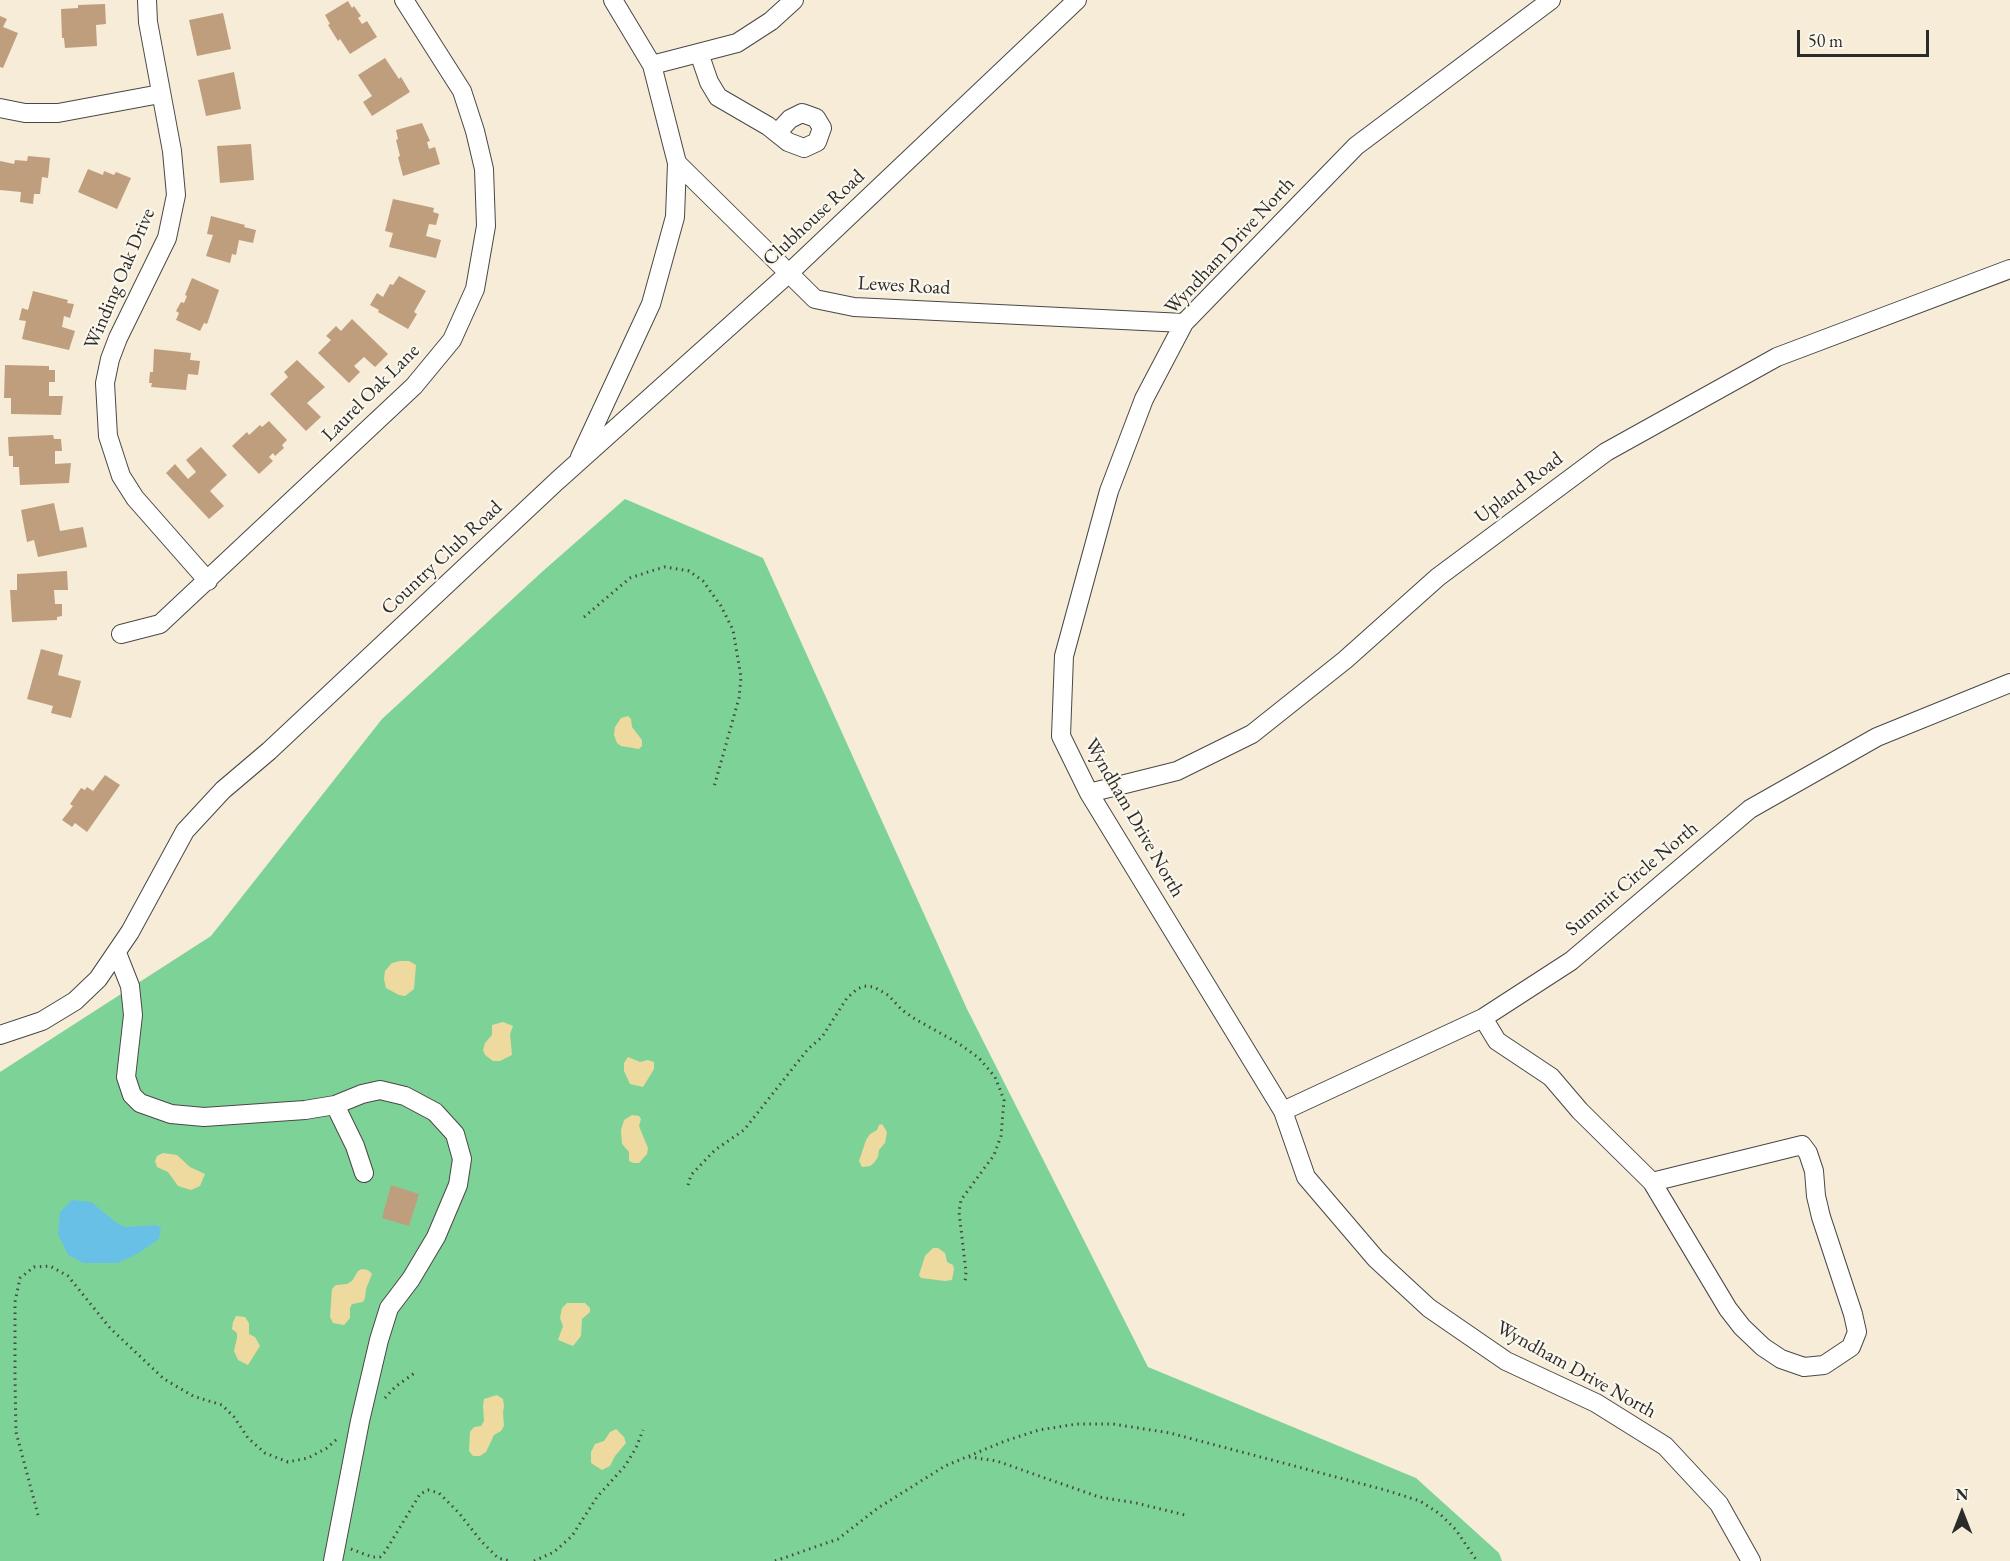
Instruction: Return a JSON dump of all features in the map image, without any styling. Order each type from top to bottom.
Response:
[{"type":"street","name":"Winding Oak Drive","points":[[147,0],[148,22],[172,151],[176,195],[166,238],[110,359],[105,383],[107,428],[121,476],[135,498],[208,581]]},
{"type":"street","name":"Laurel Oak Lane","points":[[121,634],[160,624],[414,386],[452,340],[475,289],[486,226],[484,169],[476,131],[462,91],[404,0]]},
{"type":"street","name":"Country Club Road","points":[[0,1035],[42,1021],[75,1001],[98,979],[130,932],[185,831],[224,790],[269,751],[577,463],[651,304],[675,217],[677,163],[652,65],[613,0]]},
{"type":"street","points":[[652,65],[737,43],[771,21],[794,0]]},
{"type":"street","name":"Clubhouse Road","points":[[577,463],[789,273],[1077,0]]},
{"type":"street","name":"Wyndham Drive North","points":[[1551,0],[1356,146],[1184,324],[1144,399],[1108,491],[1064,656],[1061,736],[1089,793],[1283,1111],[1306,1177],[1377,1259],[1429,1308],[1506,1361],[1596,1403],[1665,1446],[1719,1504],[1751,1561]]},
{"type":"street","points":[[699,53],[709,82],[718,97],[777,133]]},
{"type":"street","points":[[0,108],[25,113],[58,113],[160,94]]},
{"type":"street","name":"Lewes Road","points":[[677,163],[815,299],[854,307],[1184,324]]},
{"type":"street","name":"Upland Road","points":[[1089,793],[1177,771],[1252,734],[1344,660],[1438,577],[1606,453],[1777,357],[2010,269]]},
{"type":"street","name":"Summit Circle North","points":[[1283,1111],[1483,1018],[1571,961],[1750,809],[1880,736],[2010,683]]},
{"type":"street","points":[[117,953],[130,986],[133,1015],[126,1077],[132,1095],[140,1103],[171,1114],[204,1117],[304,1110],[335,1105],[362,1094],[380,1090],[405,1096],[435,1112],[455,1134],[462,1159],[458,1185],[436,1237],[411,1279],[389,1308],[360,1421],[334,1552]]},
{"type":"street","points":[[1483,1018],[1497,1041],[1551,1077],[1580,1111],[1652,1182],[1728,1309],[1742,1327],[1763,1347],[1781,1359],[1804,1367],[1824,1365],[1851,1347],[1857,1332],[1853,1314],[1821,1217],[1814,1171],[1808,1152],[1802,1145],[1652,1182]]},
{"type":"street","points":[[335,1105],[356,1146],[364,1173]]},
{"type":"path","points":[[584,618],[630,578],[651,571],[665,567],[688,571],[703,581],[721,606],[733,630],[741,677],[739,698],[714,787]]},
{"type":"path","points":[[688,1185],[692,1175],[715,1150],[744,1130],[808,1049],[822,1037],[847,998],[864,986],[874,987],[888,995],[902,1010],[915,1019],[980,1058],[995,1077],[1004,1100],[1001,1136],[994,1155],[961,1200],[959,1212],[966,1272],[965,1282]]},
{"type":"path","points":[[38,1515],[16,1432],[15,1378],[15,1302],[20,1278],[34,1267],[50,1266],[68,1276],[110,1328],[164,1379],[193,1396],[222,1405],[249,1438],[265,1453],[288,1462],[308,1458],[327,1448],[360,1421]]},
{"type":"path","points":[[775,1561],[838,1539],[878,1508],[945,1466],[1005,1441],[1039,1430],[1077,1424],[1113,1424],[1170,1433],[1420,1501],[1440,1514],[1456,1530],[1477,1561]]},
{"type":"path","points":[[534,1561],[554,1552],[572,1536],[597,1497],[626,1466],[644,1430]]},
{"type":"path","points":[[968,1456],[997,1461],[1100,1497],[1185,1515]]},
{"type":"path","points":[[334,1552],[380,1557],[420,1494],[428,1490],[439,1493],[498,1558],[510,1561]]},
{"type":"green space","points":[[625,499],[763,558],[967,1009],[1148,1367],[1416,1478],[1499,1553],[1502,1561],[0,1561],[0,1072],[211,936],[382,719]]},
{"type":"sand","points":[[628,716],[632,727],[642,740],[642,746],[639,749],[621,746],[614,735],[615,727],[621,718]]},
{"type":"sand","points":[[409,961],[416,965],[414,989],[405,996],[386,988],[384,979],[385,971],[392,963]]},
{"type":"sand","points":[[503,1022],[513,1026],[510,1034],[512,1055],[500,1061],[493,1061],[485,1055],[483,1050],[485,1043],[492,1035],[492,1025]]},
{"type":"sand","points":[[628,1057],[640,1062],[648,1060],[654,1062],[654,1069],[643,1087],[630,1084],[624,1071],[624,1063]]},
{"type":"sand","points":[[632,1115],[639,1116],[641,1119],[639,1126],[648,1148],[647,1154],[639,1163],[629,1161],[629,1152],[622,1144],[621,1130],[624,1120]]},
{"type":"sand","points":[[882,1124],[887,1132],[885,1143],[879,1150],[874,1163],[862,1167],[859,1161],[866,1140]]},
{"type":"sand","points":[[163,1153],[177,1155],[190,1167],[205,1174],[200,1186],[191,1190],[178,1186],[168,1172],[157,1167],[155,1161],[157,1156]]},
{"type":"sand","points":[[933,1248],[938,1248],[945,1253],[947,1262],[953,1265],[952,1280],[921,1278],[919,1275],[925,1256]]},
{"type":"sand","points":[[362,1269],[372,1274],[363,1302],[352,1304],[350,1318],[344,1325],[333,1323],[330,1317],[332,1289],[336,1285],[352,1281]]},
{"type":"sand","points":[[567,1303],[585,1303],[590,1308],[590,1312],[582,1319],[581,1336],[573,1346],[558,1340],[563,1326],[560,1318],[562,1308]]},
{"type":"sand","points":[[236,1316],[245,1317],[249,1323],[249,1334],[255,1337],[260,1346],[248,1365],[238,1360],[234,1351],[237,1333],[232,1329]]},
{"type":"sand","points":[[497,1395],[503,1399],[504,1426],[494,1435],[486,1452],[480,1456],[473,1456],[469,1451],[470,1432],[474,1427],[481,1426],[484,1421],[484,1399]]},
{"type":"sand","points":[[616,1429],[624,1437],[626,1443],[610,1466],[602,1470],[591,1463],[591,1452],[595,1444],[604,1441],[610,1432]]},
{"type":"water","points":[[72,1200],[91,1202],[125,1227],[157,1225],[161,1228],[159,1239],[139,1253],[118,1263],[83,1263],[68,1255],[58,1234],[60,1212]]},
{"type":"building","points":[[348,1],[361,16],[358,18],[362,24],[367,21],[377,37],[350,54],[340,39],[338,41],[325,15]]},
{"type":"building","points":[[105,4],[106,24],[96,25],[97,46],[65,48],[64,38],[62,38],[61,9],[78,8],[78,5]]},
{"type":"building","points":[[223,13],[231,49],[197,56],[189,20]]},
{"type":"building","points":[[0,16],[7,19],[3,27],[18,33],[3,68],[0,67]]},
{"type":"building","points":[[385,58],[410,92],[372,116],[363,102],[372,96],[358,75]]},
{"type":"building","points":[[234,72],[241,109],[206,116],[198,80]]},
{"type":"building","points":[[422,123],[430,141],[427,142],[429,149],[435,147],[440,164],[403,176],[398,157],[400,156],[396,130]]},
{"type":"building","points":[[251,144],[254,180],[220,183],[217,146]]},
{"type":"building","points":[[28,156],[50,158],[48,178],[42,177],[40,194],[34,194],[33,204],[20,202],[21,192],[0,190],[0,161],[14,164],[15,160],[27,161]]},
{"type":"building","points":[[88,169],[103,175],[104,171],[114,175],[116,172],[131,178],[117,209],[78,192]]},
{"type":"building","points":[[393,199],[434,208],[433,212],[439,214],[436,225],[429,224],[426,236],[441,240],[436,258],[389,247],[393,233],[385,231]]},
{"type":"building","points":[[211,216],[256,230],[253,243],[239,240],[236,255],[232,254],[230,263],[206,256],[213,235],[207,234]]},
{"type":"building","points":[[399,276],[426,291],[414,312],[417,314],[408,329],[370,305],[377,293],[383,297],[390,284],[393,285]]},
{"type":"building","points":[[192,278],[219,290],[207,324],[204,323],[200,331],[176,320],[179,313],[176,311],[181,302],[184,303]]},
{"type":"building","points":[[33,291],[68,300],[67,303],[74,304],[70,318],[64,316],[62,327],[75,331],[69,350],[22,339],[26,321],[19,320],[22,308],[28,310]]},
{"type":"building","points":[[352,319],[388,354],[375,367],[364,357],[354,366],[360,372],[349,383],[318,353],[331,340],[326,336],[336,326],[341,331]]},
{"type":"building","points":[[154,349],[191,353],[190,360],[200,361],[198,375],[188,374],[186,390],[151,387],[152,383],[149,383],[150,372],[153,372]]},
{"type":"building","points":[[297,360],[325,387],[307,403],[321,417],[306,431],[270,394],[288,377],[284,372]]},
{"type":"building","points":[[5,365],[49,366],[49,370],[55,370],[55,382],[49,382],[49,396],[63,396],[61,415],[11,414],[11,398],[4,398]]},
{"type":"building","points":[[269,421],[287,440],[282,445],[284,448],[275,456],[273,453],[269,457],[273,461],[259,474],[232,446],[247,432],[249,435],[260,425],[262,427]]},
{"type":"building","points":[[53,435],[54,439],[61,439],[62,451],[55,451],[55,464],[71,463],[69,483],[20,485],[19,467],[13,467],[13,456],[9,456],[8,437]]},
{"type":"building","points":[[201,447],[227,475],[210,491],[224,506],[209,519],[166,473],[175,464],[188,479],[196,472],[186,460]]},
{"type":"building","points":[[54,503],[60,531],[83,527],[87,547],[38,557],[34,540],[27,542],[21,510]]},
{"type":"building","points":[[67,571],[68,590],[54,590],[55,604],[62,604],[62,616],[57,617],[57,620],[12,622],[10,590],[17,590],[17,574]]},
{"type":"building","points":[[41,649],[63,655],[58,675],[81,681],[71,718],[51,713],[53,706],[27,699]]},
{"type":"building","points":[[105,775],[120,785],[87,832],[75,823],[72,827],[62,820],[73,806],[70,804],[81,788],[85,790],[87,787],[93,791]]},
{"type":"building","points":[[391,1185],[419,1194],[409,1226],[382,1218]]}]
